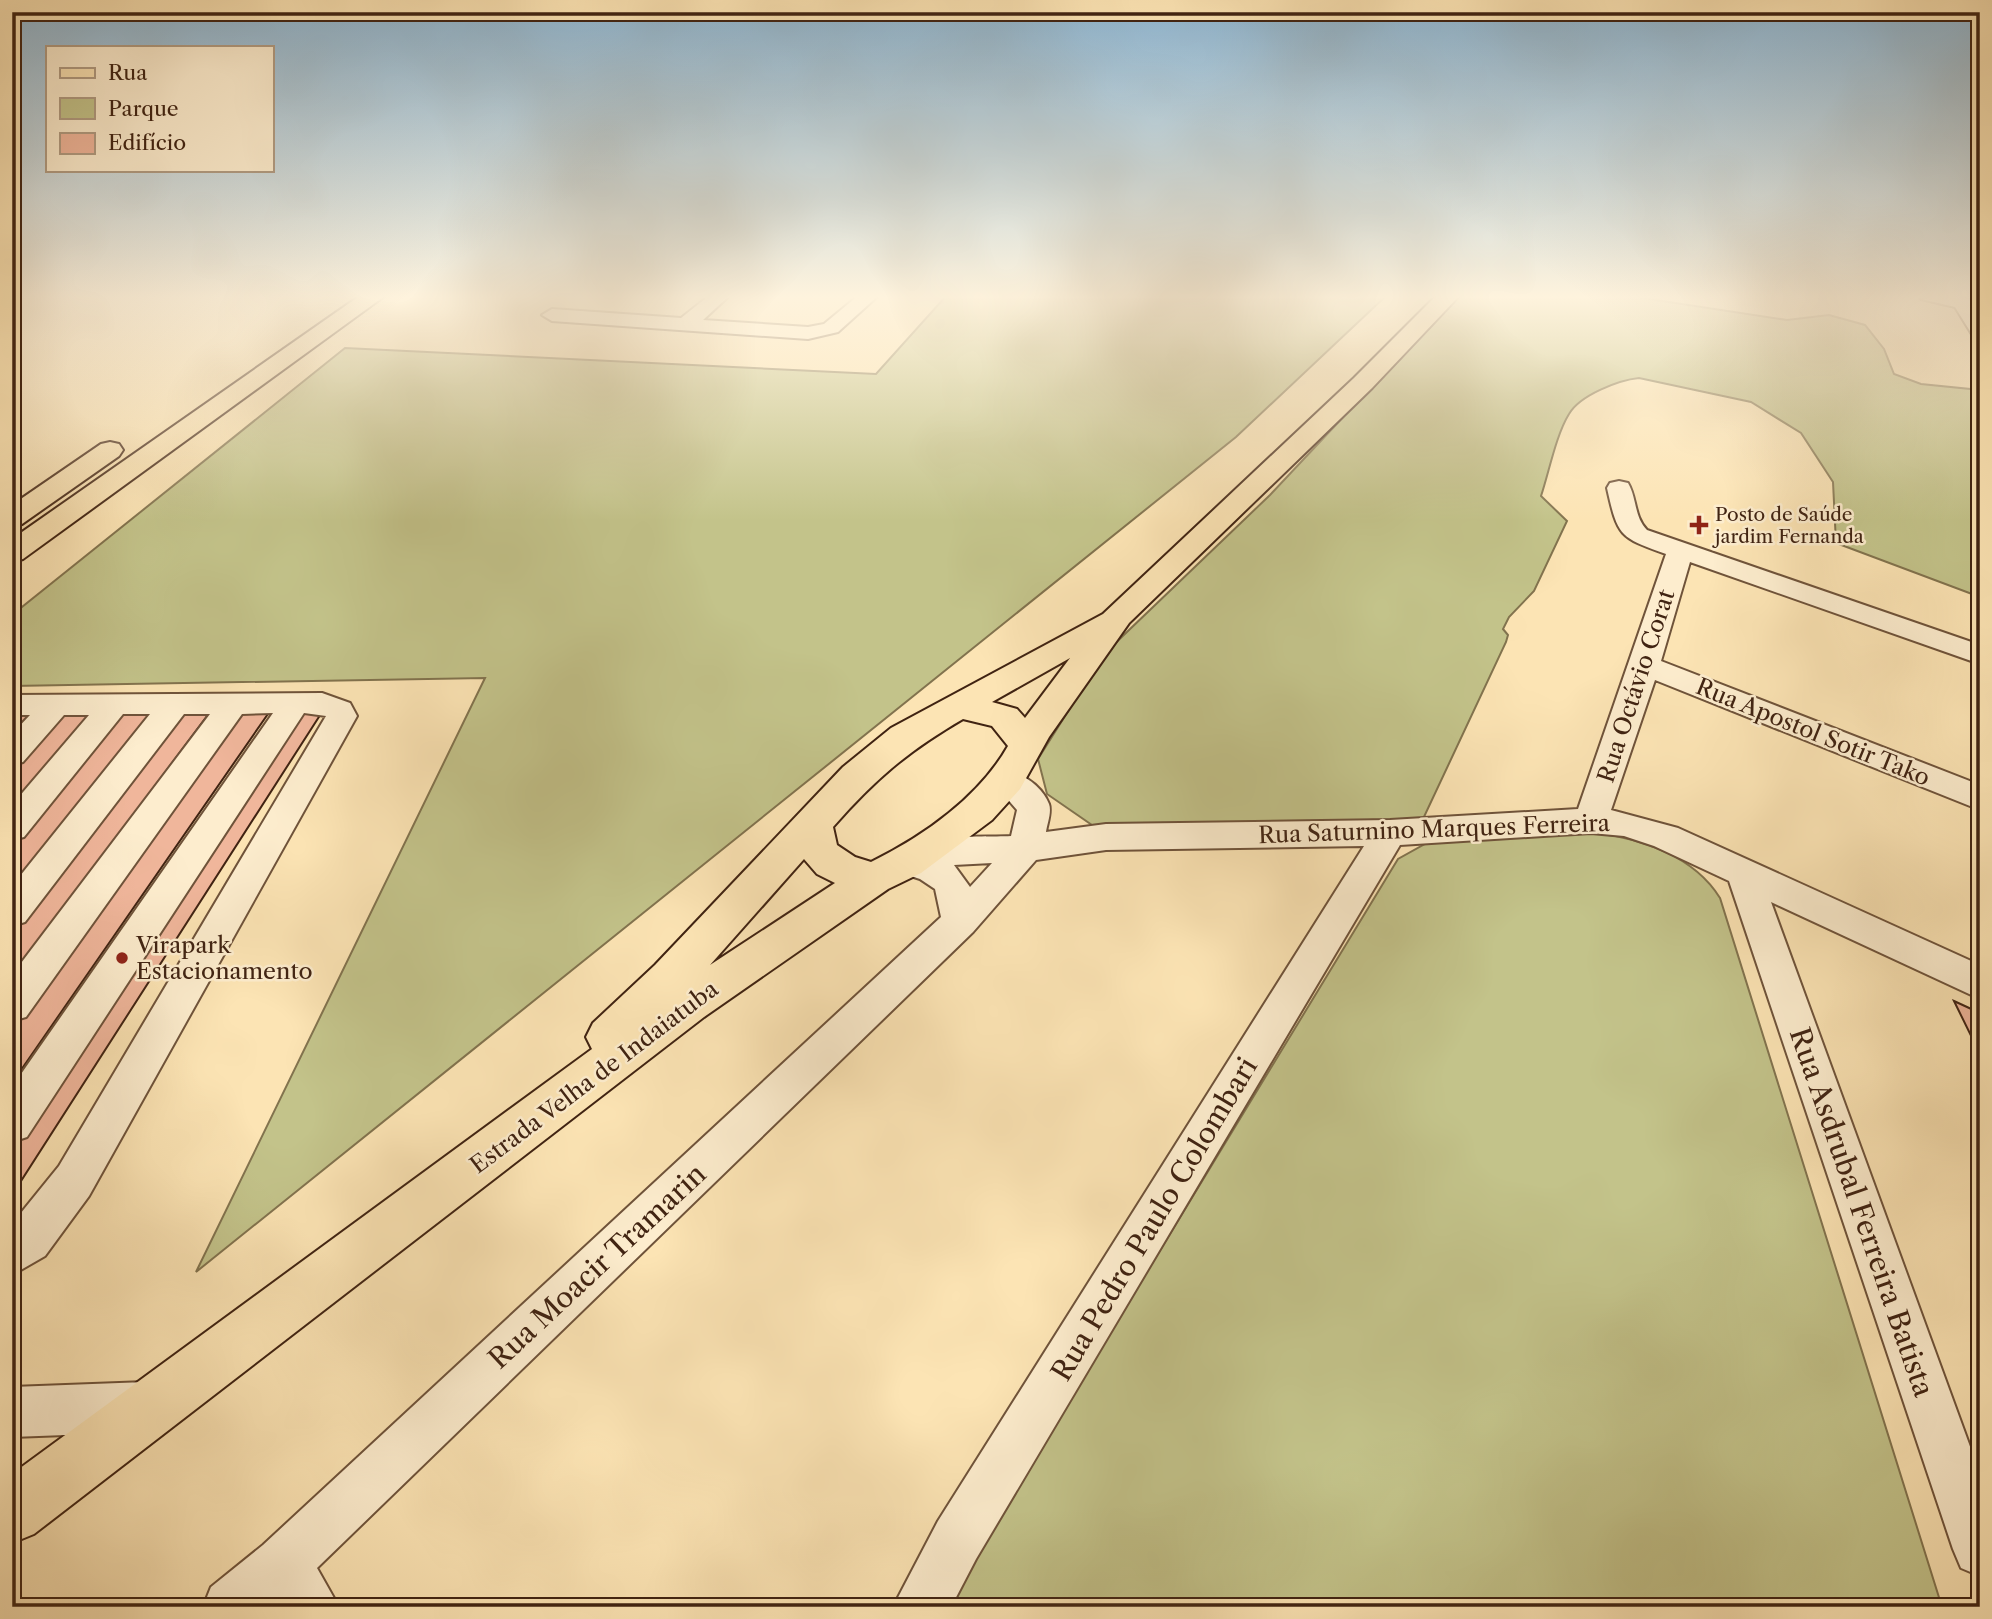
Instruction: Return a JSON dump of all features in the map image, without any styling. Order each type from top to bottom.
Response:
[{"type":"main road","points":[[12,553],[269,371]]},
{"type":"main road","points":[[1118,617],[1375,371]]},
{"type":"main road","points":[[12,518],[125,440]]},
{"type":"main road","name":"Estrada Velha de Indaiatuba","points":[[463,1175],[671,978],[856,776],[904,737],[1118,617]]},
{"type":"main road","name":"Estrada Velha de Indaiatuba","points":[[463,1175],[688,1003],[962,823],[1007,779],[1026,743],[1118,617]]},
{"type":"main road","points":[[958,706],[1004,717],[1026,743]]},
{"type":"main road","points":[[813,824],[813,839],[826,860],[842,870],[900,865]]},
{"type":"main road","points":[[12,1512],[148,1407],[463,1175]]},
{"type":"street","points":[[1619,488],[1631,531],[1680,551],[1980,655]]},
{"type":"street","name":"Rua Octávio Corat","points":[[1591,821],[1645,666],[1680,551]]},
{"type":"street","name":"Rua Apostol Sotir Tako","points":[[1645,666],[1980,798]]},
{"type":"street","points":[[12,828],[115,704]]},
{"type":"street","points":[[12,912],[175,704]]},
{"type":"street","points":[[12,1005],[233,704]]},
{"type":"street","points":[[12,1123],[295,704]]},
{"type":"street","points":[[12,705],[322,704],[339,710],[342,716],[74,1181],[29,1240],[12,1252]]},
{"type":"street","points":[[12,754],[56,705]]},
{"type":"street","points":[[1007,779],[1034,807],[1026,848]]},
{"type":"street","name":"Rua Saturnino Marques Ferreira","points":[[1034,807],[1047,816],[1106,837]]},
{"type":"street","name":"Rua Saturnino Marques Ferreira","points":[[900,865],[1106,837],[1390,833],[1591,821],[1625,824],[1666,837],[1744,876],[1980,983]]},
{"type":"street","name":"Rua Pedro Paulo Colombari","points":[[921,1607],[957,1540],[1390,833]]},
{"type":"street","name":"Rua Moacir Tramarin","points":[[232,1607],[282,1563],[960,922],[1026,848]]},
{"type":"street","points":[[900,865],[934,869],[948,877],[958,897],[960,922]]},
{"type":"street","name":"Rua Asdrubal Ferreira Batista","points":[[1744,876],[1980,1549]]},
{"type":"street","points":[[12,1412],[148,1407]]},
{"type":"street","points":[[282,1563],[311,1607]]},
{"type":"green space","points":[[317,371],[806,371],[876,374],[879,371],[1307,371],[1236,437],[196,1272],[485,678],[12,686],[12,615]]},
{"type":"green space","points":[[1387,371],[1893,371],[1894,374],[1921,384],[1980,390],[1980,597],[1836,543],[1833,482],[1801,433],[1751,402],[1639,378],[1631,379],[1591,395],[1574,407],[1564,423],[1541,496],[1567,521],[1534,591],[1509,617],[1503,629],[1508,635],[1506,642],[1423,819],[1092,825],[1047,794],[1038,759],[1104,654],[1270,495]]},
{"type":"green space","points":[[1594,833],[1630,839],[1681,860],[1709,883],[1720,898],[1942,1607],[943,1607],[1398,859],[1425,844],[1438,842]]},
{"type":"building","points":[[279,709],[324,709],[12,1195],[12,1105]]},
{"type":"building","points":[[225,711],[270,711],[12,1083],[12,1004]]},
{"type":"building","points":[[52,712],[97,712],[12,813],[12,757]]},
{"type":"building","points":[[109,712],[154,712],[12,889],[12,829]]},
{"type":"building","points":[[165,712],[210,712],[12,978],[12,909]]},
{"type":"building","points":[[12,716],[36,716],[12,742]]},
{"type":"building","points":[[1954,1001],[1980,1013],[1980,1054]]},
{"type":"place","name":"Posto de Saúde jardim Fernanda","points":[[1699,525]]},
{"type":"place","name":"Virapark Estacionamento","points":[[122,958]]}]
